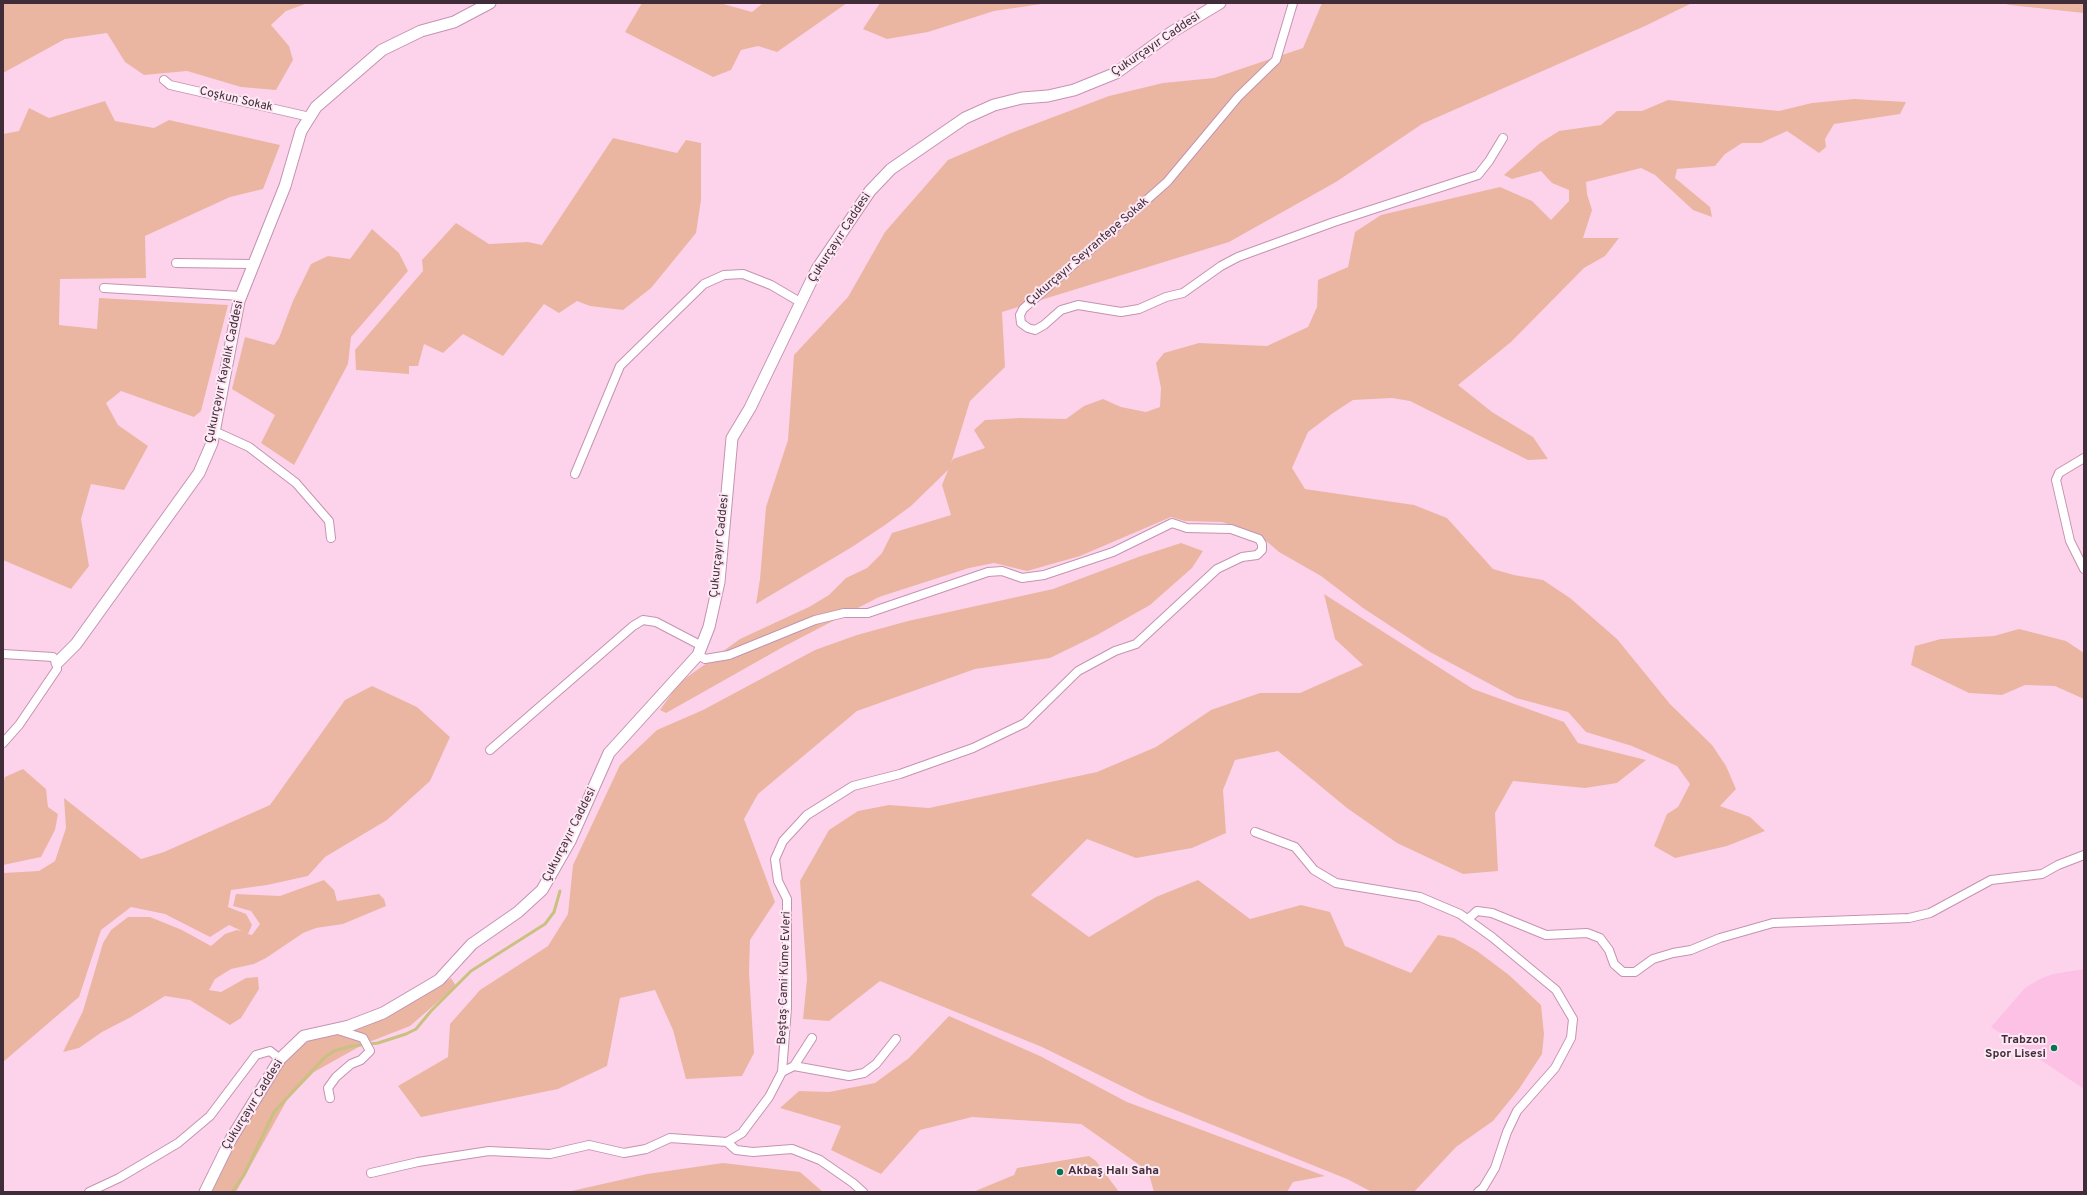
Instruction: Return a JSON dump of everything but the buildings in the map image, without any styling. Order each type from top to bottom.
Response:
[{"type":"street","name":"Çukurçayır Kayalık Caddesi","points":[[3,743],[19,725],[56,669],[57,664],[76,644],[199,473],[212,443],[241,296],[285,186],[301,131],[316,107],[382,50],[421,31],[454,22],[490,3]]},
{"type":"street","name":"Çukurçayır Caddesi","points":[[204,1192],[231,1139],[280,1059],[304,1036],[335,1029],[383,1013],[439,980],[472,944],[518,912],[542,890],[570,841],[609,753],[640,721],[700,651],[710,627],[719,582],[732,438],[750,408],[817,269],[850,218],[870,191],[891,169],[965,118],[994,105],[1022,98],[1048,96],[1074,90],[1116,73],[1172,32],[1220,3]]},
{"type":"street","name":"Çukurçayır Seyrantepe Sokak","points":[[1293,3],[1276,60],[1238,98],[1167,182],[1023,308],[1020,315],[1021,323],[1028,328],[1035,330],[1044,325],[1054,314],[1078,304],[1120,312],[1139,309],[1166,297],[1183,293],[1221,266],[1238,257],[1334,222],[1478,175],[1490,161],[1503,138]]},
{"type":"street","name":"Coşkun Sokak","points":[[164,80],[170,85],[310,117]]},
{"type":"street","points":[[176,262],[253,264]]},
{"type":"street","points":[[575,474],[620,366],[704,284],[724,275],[743,274],[771,286],[800,302]]},
{"type":"street","points":[[104,288],[241,296]]},
{"type":"street","points":[[214,431],[249,447],[296,483],[329,521],[331,538]]},
{"type":"street","points":[[2084,458],[2059,473],[2056,480],[2070,540],[2084,569]]},
{"type":"street","name":"Beştaş Cami Küme Evleri","points":[[700,651],[705,659],[729,655],[815,620],[844,613],[868,613],[988,572],[1002,571],[1022,578],[1044,575],[1113,552],[1172,523],[1188,528],[1231,529],[1259,539],[1262,544],[1262,550],[1257,555],[1242,557],[1217,569],[1136,644],[1115,651],[1078,671],[1024,723],[973,748],[900,774],[853,786],[807,815],[783,841],[775,859],[778,881],[787,900],[787,1008],[782,1072],[770,1098],[742,1133],[727,1142]]},
{"type":"street","points":[[490,750],[633,626],[643,620],[656,622],[700,651]]},
{"type":"street","points":[[3,654],[53,657],[57,664]]},
{"type":"street","points":[[1255,832],[1295,847],[1314,870],[1336,883],[1420,897],[1460,914],[1556,990],[1573,1019],[1571,1038],[1555,1068],[1517,1111],[1507,1132],[1495,1168],[1483,1188],[1478,1192]]},
{"type":"street","points":[[1468,919],[1477,912],[1492,913],[1546,935],[1587,933],[1600,938],[1609,950],[1614,964],[1624,972],[1635,972],[1653,959],[1691,950],[1720,938],[1773,923],[1910,918],[1923,914],[1991,880],[2042,874],[2058,865],[2084,855]]},
{"type":"street","points":[[330,1098],[328,1088],[336,1077],[351,1064],[361,1060],[370,1051],[363,1038],[335,1029]]},
{"type":"street","points":[[782,1072],[794,1066],[812,1038]]},
{"type":"street","points":[[794,1066],[849,1076],[864,1074],[876,1064],[896,1039]]},
{"type":"street","points":[[89,1192],[119,1178],[178,1143],[210,1116],[256,1056],[270,1051],[280,1059]]},
{"type":"street","points":[[371,1174],[418,1162],[489,1151],[550,1154],[588,1145],[624,1153],[646,1149],[670,1138],[727,1142],[736,1150],[747,1151],[792,1149],[820,1160],[853,1183],[863,1192]]},
{"type":"shaded area","points":[[3,3],[308,3],[286,11],[271,25],[289,46],[293,60],[276,90],[241,87],[187,71],[144,75],[125,62],[107,33],[65,39],[3,73]]},
{"type":"shaded area","points":[[642,3],[720,3],[752,12],[763,3],[847,3],[777,52],[758,46],[741,50],[731,70],[713,77],[625,32]]},
{"type":"shaded area","points":[[880,3],[1048,3],[994,11],[928,32],[887,39],[863,29]]},
{"type":"shaded area","points":[[1322,3],[1692,3],[1645,26],[1422,124],[1336,182],[1229,242],[1002,312],[1005,367],[970,401],[951,463],[953,459],[985,448],[974,430],[985,420],[1020,418],[1066,419],[1084,406],[1103,399],[1121,407],[1146,412],[1160,407],[1161,388],[1156,363],[1164,353],[1199,343],[1267,346],[1308,327],[1317,307],[1318,280],[1348,267],[1355,232],[1381,215],[1500,187],[1532,201],[1551,220],[1569,201],[1569,190],[1552,183],[1541,171],[1512,179],[1504,175],[1540,143],[1559,131],[1601,125],[1617,111],[1642,111],[1668,100],[1779,111],[1812,103],[1854,99],[1906,102],[1900,114],[1834,124],[1825,139],[1826,147],[1819,153],[1787,131],[1761,143],[1742,143],[1725,154],[1715,166],[1677,169],[1675,178],[1710,207],[1712,217],[1693,210],[1655,175],[1641,168],[1586,182],[1587,194],[1592,210],[1583,238],[1619,238],[1605,256],[1584,268],[1511,342],[1458,385],[1492,412],[1533,437],[1548,459],[1528,460],[1410,401],[1392,398],[1353,400],[1333,413],[1308,432],[1292,468],[1305,489],[1414,505],[1447,518],[1493,569],[1514,575],[1543,580],[1570,598],[1617,639],[1670,704],[1712,745],[1726,766],[1736,789],[1720,806],[1750,817],[1765,831],[1727,846],[1675,858],[1654,846],[1667,814],[1678,807],[1690,784],[1677,766],[1632,746],[1586,732],[1568,712],[1516,698],[1430,652],[1363,608],[1321,576],[1279,552],[1258,534],[1222,522],[1185,521],[1171,517],[1080,556],[1027,571],[994,563],[969,568],[879,597],[783,647],[666,713],[660,710],[679,683],[740,639],[809,607],[829,595],[846,578],[867,568],[882,553],[892,533],[951,515],[942,485],[948,470],[911,506],[885,525],[852,547],[756,604],[760,579],[766,507],[788,440],[794,355],[848,297],[885,232],[948,160],[1011,133],[1109,96],[1163,83],[1214,78],[1303,48]]},
{"type":"shaded area","points":[[2001,3],[2084,3],[2084,13],[2010,5]]},
{"type":"shaded area","points":[[105,101],[115,121],[154,128],[169,120],[280,145],[263,189],[230,197],[145,236],[146,278],[60,279],[59,325],[97,329],[99,298],[228,305],[201,411],[194,417],[121,391],[106,403],[118,425],[148,446],[124,490],[91,484],[81,519],[89,566],[71,589],[3,560],[3,134],[19,131],[29,108],[49,118]]},
{"type":"shaded area","points":[[613,138],[677,153],[686,140],[701,143],[701,200],[696,233],[651,288],[623,310],[590,306],[577,301],[559,313],[544,304],[503,356],[463,334],[443,353],[424,344],[418,366],[409,366],[409,374],[356,370],[355,350],[423,271],[422,260],[456,223],[489,244],[528,242],[542,245]]},
{"type":"shaded area","points":[[372,229],[399,253],[408,271],[351,337],[348,364],[294,465],[261,443],[275,415],[232,389],[245,337],[274,345],[279,338],[293,301],[311,264],[328,256],[350,259]]},
{"type":"shaded area","points":[[1181,543],[1203,551],[1192,568],[1150,605],[1097,635],[1050,658],[975,669],[857,711],[758,794],[744,819],[775,902],[750,940],[749,972],[754,1053],[742,1076],[686,1079],[673,1030],[655,990],[620,998],[607,1066],[558,1089],[421,1117],[398,1086],[448,1057],[450,1024],[480,990],[548,946],[568,914],[573,865],[620,765],[657,730],[703,710],[815,650],[857,635],[908,621],[1053,589],[1141,556]]},
{"type":"shaded area","points":[[1324,594],[1473,689],[1564,722],[1578,743],[1646,760],[1617,783],[1585,788],[1513,781],[1495,813],[1498,871],[1463,874],[1397,843],[1347,808],[1278,751],[1235,760],[1223,790],[1226,833],[1192,848],[1136,858],[1087,839],[1031,895],[1089,937],[1156,897],[1198,880],[1250,919],[1301,905],[1330,912],[1345,946],[1411,973],[1438,935],[1454,938],[1477,951],[1509,975],[1541,1005],[1544,1034],[1542,1054],[1519,1089],[1493,1121],[1456,1147],[1414,1192],[1372,1192],[1347,1179],[1148,1099],[1042,1047],[880,981],[829,1021],[803,1019],[807,979],[800,881],[829,830],[858,811],[889,805],[929,808],[1097,772],[1156,747],[1211,710],[1260,693],[1300,693],[1363,665],[1335,639]]},
{"type":"shaded area","points":[[2019,629],[2066,641],[2084,653],[2084,699],[2055,686],[2025,685],[2002,695],[1969,693],[1911,665],[1915,646],[1941,639],[1994,636]]},
{"type":"shaded area","points":[[372,686],[417,707],[450,737],[430,781],[387,820],[325,857],[308,876],[267,885],[231,890],[228,907],[246,914],[252,925],[248,934],[252,935],[260,924],[251,911],[233,906],[236,894],[280,896],[324,880],[334,890],[337,901],[379,894],[384,899],[386,906],[343,924],[316,928],[303,933],[266,958],[254,964],[231,969],[215,979],[209,990],[221,992],[246,978],[258,977],[259,989],[241,1018],[230,1025],[190,1000],[165,996],[131,1017],[102,1032],[79,1048],[63,1052],[83,1011],[103,943],[111,930],[128,917],[150,917],[182,930],[211,946],[225,934],[237,930],[242,931],[229,925],[210,937],[165,914],[131,907],[101,930],[79,997],[3,1062],[3,873],[39,871],[55,861],[66,828],[64,798],[141,859],[164,852],[270,805],[345,700]]},
{"type":"shaded area","points":[[23,769],[46,789],[48,807],[58,814],[55,830],[41,857],[3,865],[3,784],[5,777]]},
{"type":"shaded area","name":"Trabzon Spor Lisesi","points":[[2084,969],[2084,1089],[1991,1027],[2025,988],[2040,979],[2053,974]]},
{"type":"shaded area","points":[[451,978],[456,986],[410,1026],[364,1044],[314,1072],[287,1100],[236,1192],[210,1192],[228,1152],[285,1060],[300,1046],[313,1039],[425,994]]},
{"type":"shaded area","points":[[949,1016],[1040,1056],[1127,1102],[1325,1176],[1293,1182],[1287,1192],[1154,1192],[1148,1171],[1081,1124],[972,1117],[920,1130],[881,1174],[831,1150],[841,1126],[780,1108],[799,1091],[829,1092],[875,1083],[909,1058]]},
{"type":"shaded area","name":"Akbaş Halı Saha","points":[[1089,1156],[1096,1161],[1119,1192],[973,1192],[1014,1175],[1017,1168]]},
{"type":"shaded area","points":[[723,1163],[800,1172],[823,1192],[567,1192],[647,1174]]},
{"type":"waterway","points":[[232,1192],[244,1175],[274,1112],[325,1057],[334,1051],[352,1046],[378,1043],[406,1034],[416,1029],[431,1011],[471,971],[545,924],[554,912],[560,891]]},
{"type":"place","name":"Trabzon Spor Lisesi","points":[[2054,1048]]},
{"type":"place","name":"Akbaş Halı Saha","points":[[1060,1172]]}]
